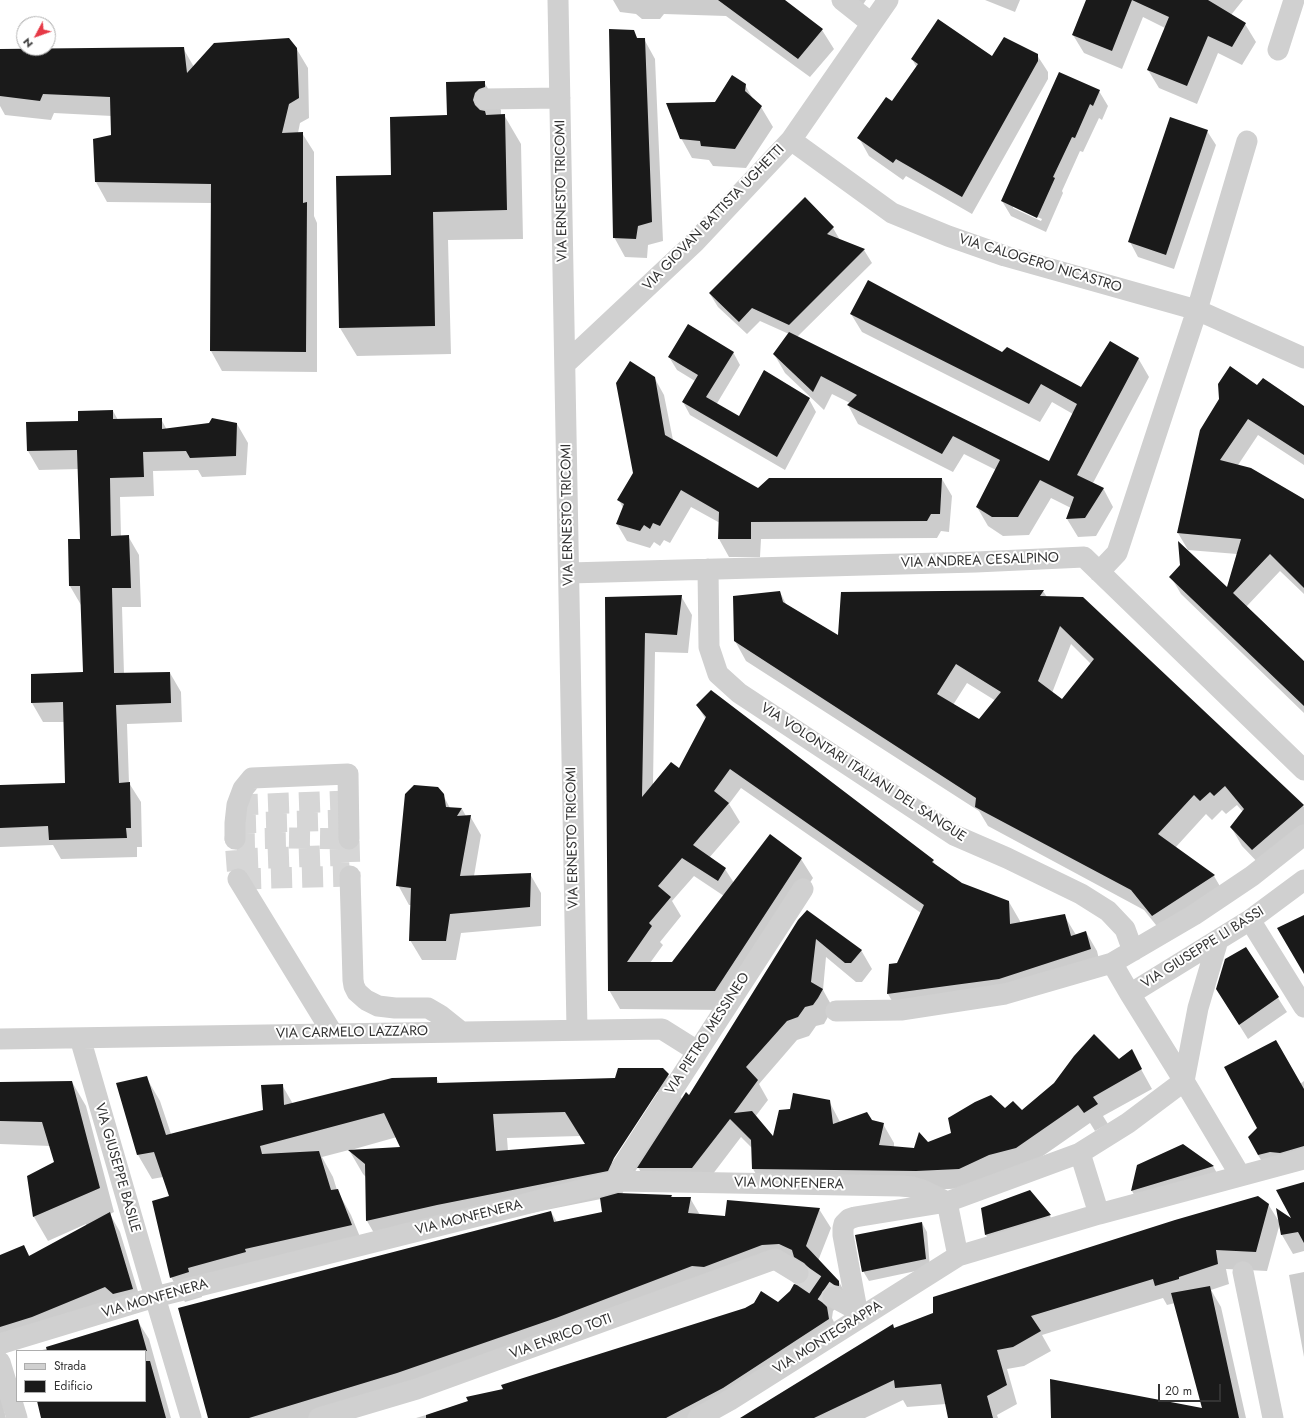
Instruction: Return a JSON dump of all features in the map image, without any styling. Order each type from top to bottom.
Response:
[{"type":"street","name":"VIA ERNESTO TRICOMI","points":[[558,0],[566,364],[577,1029]]},
{"type":"street","points":[[842,0],[872,23]]},
{"type":"street","name":"VIA GIOVAN BATTISTA UGHETTI","points":[[566,364],[695,242],[791,140],[888,0]]},
{"type":"street","points":[[1278,50],[1294,0]]},
{"type":"street","points":[[485,99],[560,98]]},
{"type":"street","name":"VIA CALOGERO NICASTRO","points":[[791,140],[892,213],[913,222],[1005,256],[1197,310],[1304,358]]},
{"type":"street","points":[[1099,572],[1117,553],[1197,310],[1247,141]]},
{"type":"street","name":"VIA ANDREA CESALPINO","points":[[569,573],[976,562],[1084,557],[1304,770]]},
{"type":"street","name":"VIA VOLONTARI ITALIANI DEL SANGUE","points":[[708,569],[709,647],[718,674],[739,693],[954,835],[1020,864],[1081,894],[1108,911],[1125,929],[1133,951]]},
{"type":"street","points":[[235,839],[237,805],[242,789],[252,778],[348,774],[349,838]]},
{"type":"street","points":[[836,1011],[901,1010],[1005,994],[1112,963],[1194,915],[1252,876],[1304,835]]},
{"type":"street","points":[[350,876],[354,986],[357,992],[366,1000],[378,1006],[395,1008],[428,1008],[440,1015],[460,1031]]},
{"type":"street","points":[[238,878],[333,1034]]},
{"type":"street","name":"VIA GIUSEPPE LI BASSI","points":[[1112,963],[1130,994],[1250,920],[1304,880]]},
{"type":"street","name":"VIA PIETRO MESSINEO","points":[[617,1181],[624,1164],[803,889]]},
{"type":"street","points":[[1250,920],[1304,1007]]},
{"type":"street","points":[[860,1313],[843,1235],[844,1224],[848,1219],[947,1202],[1080,1153],[1128,1123],[1184,1082],[1198,1008],[1218,940]]},
{"type":"street","points":[[1130,994],[1240,1175]]},
{"type":"street","name":"VIA CARMELO LAZZARO","points":[[0,1039],[662,1028],[697,1051]]},
{"type":"street","name":"VIA GIUSEPPE BASILE","points":[[80,1038],[191,1418]]},
{"type":"street","points":[[1080,1153],[1099,1214]]},
{"type":"street","name":"VIA MONTEGRAPPA","points":[[698,1418],[730,1400],[860,1313],[958,1256],[1099,1214],[1304,1159]]},
{"type":"street","name":"VIA MONFENERA","points":[[0,1344],[155,1297],[617,1181],[912,1186],[947,1202]]},
{"type":"street","points":[[947,1202],[958,1256]]},
{"type":"street","name":"VIA ENRICO TOTI","points":[[319,1418],[417,1389],[775,1259],[798,1273]]},
{"type":"street","points":[[1243,1272],[1273,1418]]},
{"type":"street","points":[[833,1297],[860,1313]]},
{"type":"street","points":[[0,1362],[17,1418]]},
{"type":"building","points":[[718,0],[785,0],[823,29],[798,59]]},
{"type":"building","points":[[1086,0],[1132,0],[1112,51],[1072,35]]},
{"type":"building","points":[[1132,0],[1208,0],[1246,23],[1232,47],[1208,36],[1187,86],[1147,70],[1169,17]]},
{"type":"building","points":[[938,19],[992,56],[1004,37],[1038,54],[1038,61],[962,197],[896,159],[893,163],[857,138],[886,97],[892,101],[918,64],[911,59]]},
{"type":"building","points":[[609,29],[634,30],[637,38],[645,38],[652,222],[638,226],[636,239],[613,238]]},
{"type":"building","points":[[289,38],[297,48],[299,98],[289,104],[282,133],[303,132],[303,203],[307,202],[306,352],[210,351],[211,184],[95,182],[93,139],[111,135],[110,97],[43,94],[40,101],[0,96],[0,49],[16,49],[16,56],[56,56],[56,48],[184,47],[187,73],[214,43]]},
{"type":"building","points":[[1059,72],[1100,90],[1093,106],[1090,104],[1075,138],[1072,137],[1053,177],[1055,178],[1037,218],[1001,201]]},
{"type":"building","points":[[732,75],[746,84],[745,91],[762,106],[735,149],[701,146],[700,141],[680,139],[666,103],[715,102]]},
{"type":"building","points":[[485,81],[485,87],[479,89],[475,93],[473,100],[475,105],[480,110],[485,111],[486,115],[505,114],[507,210],[433,212],[435,326],[339,328],[336,176],[391,175],[390,117],[447,115],[446,82]]},
{"type":"building","points":[[1170,117],[1208,130],[1166,255],[1128,242]]},
{"type":"building","points":[[805,197],[834,227],[827,234],[865,249],[789,325],[752,308],[739,322],[709,293]]},
{"type":"building","points":[[868,280],[1002,352],[1007,347],[1081,387],[1110,341],[1139,358],[1077,475],[1104,488],[1085,518],[1066,519],[1074,497],[1040,480],[1018,517],[992,517],[976,507],[1000,460],[953,436],[942,454],[847,405],[857,395],[821,376],[813,392],[773,354],[789,332],[1049,461],[1077,404],[1041,384],[1029,404],[850,314]]},
{"type":"building","points":[[688,324],[734,352],[706,397],[739,416],[764,370],[810,398],[777,457],[682,402],[698,375],[668,357]]},
{"type":"building","points":[[630,361],[655,377],[665,435],[758,488],[769,478],[942,478],[940,514],[931,514],[927,521],[751,522],[751,539],[718,539],[719,512],[681,490],[660,526],[653,523],[650,529],[644,525],[640,531],[616,524],[624,504],[617,500],[633,473],[616,383]]},
{"type":"building","points":[[1230,366],[1257,385],[1263,378],[1304,406],[1304,455],[1248,419],[1220,460],[1251,468],[1304,499],[1304,588],[1270,554],[1233,593],[1304,661],[1304,706],[1169,577],[1180,565],[1178,541],[1227,587],[1241,539],[1177,533],[1200,430],[1219,399],[1218,384]]},
{"type":"building","points":[[113,410],[113,419],[162,418],[162,429],[209,423],[212,418],[237,423],[236,456],[190,458],[186,451],[143,452],[144,477],[110,478],[111,536],[129,535],[131,588],[112,588],[114,673],[170,672],[171,703],[116,705],[119,783],[130,782],[131,828],[126,828],[127,838],[49,840],[48,826],[0,828],[0,785],[65,783],[63,702],[31,703],[31,674],[83,672],[80,586],[69,586],[68,539],[80,539],[77,450],[27,451],[26,422],[78,421],[78,411]]},
{"type":"building","points":[[1044,590],[1040,596],[1083,597],[1304,805],[1252,850],[1230,827],[1244,809],[1225,786],[1214,796],[1210,792],[1200,801],[1194,795],[1158,834],[1215,875],[1152,916],[1131,890],[975,807],[976,798],[734,641],[733,596],[780,591],[783,602],[838,635],[841,592]],"holes":[[[1060,626],[1094,659],[1062,699],[1038,681]],[[956,664],[1001,692],[979,719],[937,694]]]},
{"type":"building","points":[[682,595],[677,635],[645,633],[642,797],[671,762],[679,768],[706,717],[696,705],[711,690],[934,860],[932,862],[962,883],[1009,901],[1010,924],[1065,914],[1071,936],[1086,931],[1091,949],[999,979],[887,994],[889,964],[897,963],[924,905],[730,769],[714,791],[729,803],[693,845],[726,868],[718,881],[682,858],[658,886],[671,897],[649,923],[652,926],[627,962],[672,962],[770,834],[802,858],[715,991],[608,991],[605,597]]},
{"type":"building","points":[[414,785],[438,787],[444,794],[446,807],[462,808],[457,816],[471,815],[460,876],[531,873],[530,907],[450,914],[446,941],[409,941],[411,888],[396,886],[405,794]]},
{"type":"building","points":[[807,910],[862,950],[851,963],[845,963],[816,939],[811,982],[823,989],[813,1005],[805,1007],[798,1017],[787,1021],[746,1067],[758,1080],[734,1113],[752,1111],[773,1136],[779,1110],[790,1109],[793,1093],[830,1100],[833,1124],[867,1112],[872,1120],[884,1123],[879,1145],[914,1148],[919,1132],[928,1142],[951,1133],[948,1118],[975,1102],[991,1095],[1005,1108],[1013,1101],[1022,1110],[1054,1083],[1074,1056],[1094,1034],[1119,1059],[1132,1049],[1142,1069],[1093,1097],[1098,1104],[1084,1113],[1078,1105],[1016,1148],[989,1155],[959,1169],[916,1171],[752,1169],[751,1140],[730,1119],[692,1168],[637,1168],[686,1092],[689,1095],[798,920]]},
{"type":"building","points":[[1304,915],[1304,974],[1277,928]]},
{"type":"building","points":[[1246,947],[1279,997],[1239,1025],[1216,989],[1225,959]]},
{"type":"building","points":[[1276,1040],[1304,1089],[1304,1146],[1280,1153],[1270,1152],[1258,1155],[1248,1137],[1257,1128],[1224,1067]]},
{"type":"building","points":[[618,1068],[663,1068],[669,1074],[614,1158],[608,1171],[437,1205],[366,1221],[365,1164],[348,1150],[400,1147],[384,1113],[260,1146],[262,1154],[319,1151],[331,1190],[338,1189],[352,1225],[245,1249],[246,1252],[188,1268],[189,1272],[170,1278],[152,1201],[169,1196],[154,1152],[137,1155],[116,1083],[147,1076],[166,1135],[263,1110],[261,1085],[283,1084],[284,1105],[392,1078],[437,1077],[437,1083],[615,1078]],"holes":[[[565,1112],[585,1144],[496,1151],[493,1114]]]},
{"type":"building","points":[[72,1081],[100,1188],[33,1217],[27,1176],[54,1162],[42,1122],[0,1121],[0,1082]]},
{"type":"building","points":[[1183,1144],[1214,1166],[1131,1191],[1137,1165]]},
{"type":"building","points":[[1304,1182],[1304,1243],[1298,1232],[1281,1235],[1276,1208],[1291,1218],[1276,1190]]},
{"type":"building","points":[[1030,1190],[1051,1215],[985,1235],[981,1208]]},
{"type":"building","points":[[618,1193],[691,1197],[688,1213],[725,1216],[727,1200],[820,1208],[806,1246],[839,1281],[839,1286],[833,1285],[827,1287],[822,1292],[821,1298],[827,1307],[829,1319],[723,1388],[666,1418],[426,1418],[426,1415],[468,1401],[466,1397],[503,1389],[501,1385],[745,1308],[754,1303],[761,1291],[778,1302],[790,1291],[794,1284],[803,1284],[808,1280],[810,1274],[809,1268],[794,1257],[792,1250],[779,1244],[762,1245],[704,1267],[692,1266],[556,1318],[397,1373],[249,1418],[208,1418],[178,1308],[551,1211],[554,1222],[602,1212],[600,1198]]},
{"type":"building","points":[[1258,1196],[1269,1204],[1256,1252],[1216,1250],[1218,1264],[1179,1277],[1179,1279],[1155,1286],[1153,1279],[1031,1316],[1041,1331],[1013,1347],[997,1350],[1007,1385],[987,1396],[993,1418],[948,1418],[941,1384],[895,1388],[894,1380],[814,1418],[740,1418],[893,1324],[894,1328],[933,1313],[933,1297],[1175,1220]]},
{"type":"building","points":[[110,1212],[133,1289],[113,1294],[105,1287],[32,1317],[0,1327],[0,1255],[24,1245],[29,1256]]},
{"type":"building","points":[[922,1222],[926,1259],[862,1272],[855,1235]]},
{"type":"building","points":[[1210,1286],[1239,1418],[1051,1418],[1050,1379],[1202,1408],[1171,1293]]},
{"type":"building","points":[[138,1319],[147,1351],[47,1350],[46,1347]]},
{"type":"building","points":[[146,1361],[150,1361],[166,1418],[41,1418],[37,1402],[146,1402]]},
{"type":"tunnel","points":[[237,805],[347,801]]},
{"type":"tunnel","points":[[235,823],[348,820]]},
{"type":"tunnel","points":[[289,838],[349,839],[350,876],[238,879],[235,839],[289,838]]},
{"type":"tunnel","points":[[237,859],[349,855]]},
{"type":"tunnel","points":[[798,1273],[833,1297]]}]
